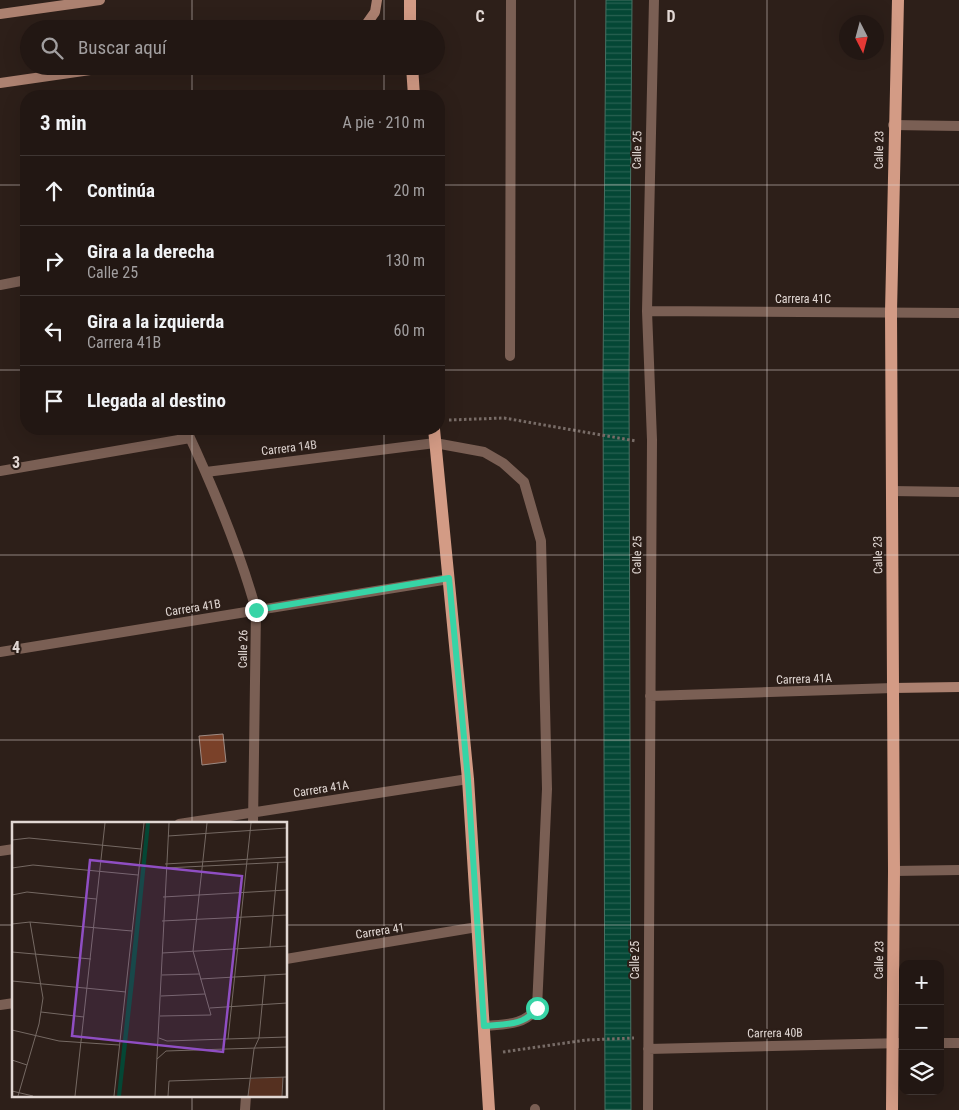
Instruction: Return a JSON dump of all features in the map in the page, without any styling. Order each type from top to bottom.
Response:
[{"type":"main road","points":[[410,0],[410,20]]},
{"type":"main road","name":"Calle 23","points":[[892,1110],[897,1043],[894,871],[891,312],[898,0]]},
{"type":"main road","points":[[413,75],[414,90]]},
{"type":"main road","points":[[434,435],[468,780],[489,1110]]},
{"type":"street","points":[[0,14],[100,0]]},
{"type":"street","points":[[369,20],[375,12],[377,0]]},
{"type":"street","points":[[510,356],[511,0]]},
{"type":"street","name":"Calle 25","points":[[648,1110],[652,440],[647,311],[654,0]]},
{"type":"street","points":[[0,83],[56,75]]},
{"type":"street","points":[[894,125],[959,126]]},
{"type":"street","points":[[0,285],[20,281]]},
{"type":"street","name":"Carrera 41C","points":[[647,311],[959,313]]},
{"type":"street","points":[[0,471],[183,435]]},
{"type":"street","name":"Calle 26","points":[[188,435],[206,472],[250,588],[256,610],[253,822]]},
{"type":"street","name":"Carrera 14B","points":[[206,472],[435,442],[484,452],[503,463],[524,482],[541,541],[546,789],[537,1008],[531,1017],[522,1022],[484,1026]]},
{"type":"street","points":[[891,491],[959,492]]},
{"type":"street","name":"Carrera 41B","points":[[0,652],[449,578]]},
{"type":"street","name":"Carrera 41A","points":[[650,696],[959,687]]},
{"type":"street","name":"Carrera 41A","points":[[191,822],[468,780]]},
{"type":"street","points":[[894,871],[959,870]]},
{"type":"street","name":"Carrera 41","points":[[288,959],[477,927]]},
{"type":"street","name":"Carrera 40B","points":[[648,1048],[897,1043]]},
{"type":"street","points":[[944,1043],[959,1043]]},
{"type":"path","points":[[448,420],[504,418],[632,442]]},
{"type":"path","points":[[485,1054],[537,1049],[586,1040],[634,1038]]},
{"type":"shaded area","points":[[606,0],[632,0],[629,378],[631,1110],[605,1110],[603,378]]},
{"type":"building","points":[[223,734],[226,762],[202,765],[199,736]]},
{"type":"route","points":[[256,610],[449,578],[468,780],[484,1026],[522,1022],[531,1017],[537,1008]]}]
